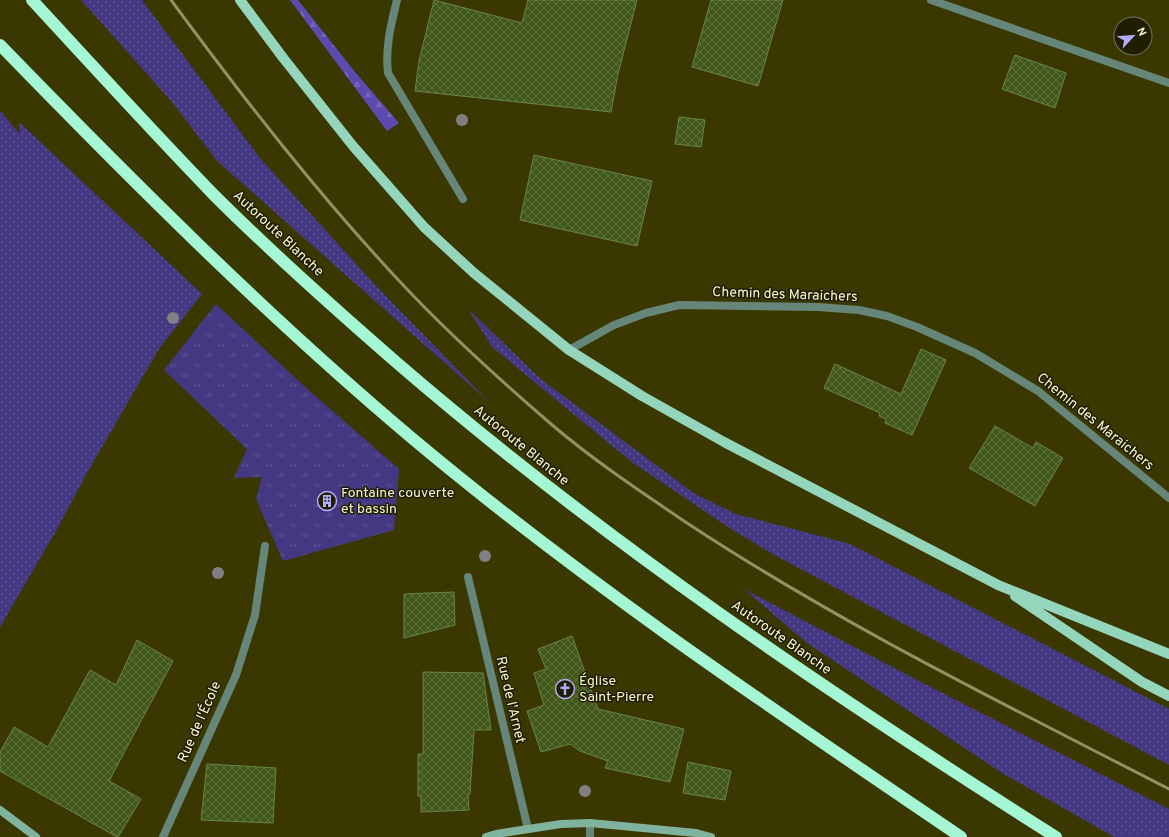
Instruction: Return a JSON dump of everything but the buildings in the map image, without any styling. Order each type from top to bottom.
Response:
[{"type":"highway","name":"Autoroute Blanche","points":[[32,0],[216,196],[351,322],[484,436],[587,517],[687,591],[848,704],[1056,837]]},
{"type":"highway","points":[[0,45],[122,171],[241,285],[330,367],[415,440],[537,538],[658,629],[961,837]]},
{"type":"main road","points":[[240,0],[284,60],[353,146],[424,227],[474,273],[569,350],[642,396],[724,442],[998,585],[1169,654]]},
{"type":"main road","points":[[998,585],[1142,682],[1169,696]]},
{"type":"street","points":[[397,0],[388,33],[388,73],[463,199]]},
{"type":"street","points":[[931,0],[1169,83]]},
{"type":"street","name":"Chemin des Maraichers","points":[[569,350],[614,325],[646,313],[679,305],[818,306],[859,310],[887,316],[917,327],[975,353],[1038,391],[1169,498]]},
{"type":"street","name":"Rue de l'École","points":[[163,837],[236,675],[255,615],[265,546]]},
{"type":"street","name":"Rue de l'Arnet","points":[[468,577],[528,829]]},
{"type":"street","points":[[0,810],[36,837]]},
{"type":"street","points":[[590,823],[590,837]]},
{"type":"street","points":[[486,837],[561,824],[590,823],[696,833],[711,837]]},
{"type":"green space","points":[[81,0],[142,0],[260,158],[378,288],[489,402],[217,161],[172,102]]},
{"type":"green space","points":[[290,0],[298,0],[355,72],[399,123],[387,131]]},
{"type":"green space","points":[[0,111],[20,134],[19,122],[202,294],[159,349],[0,627]]},
{"type":"green space","points":[[216,304],[305,387],[399,469],[394,530],[283,561],[256,499],[262,477],[234,478],[247,449],[164,370]]},
{"type":"green space","points":[[468,309],[542,380],[695,494],[736,514],[850,544],[1169,709],[1169,765],[778,557],[731,529],[633,463],[492,347]]},
{"type":"green space","points":[[744,589],[919,681],[1169,809],[1169,837],[1114,837],[1002,773],[807,643]]},
{"type":"railway","points":[[171,0],[283,147],[342,218],[404,286],[457,340],[513,391],[567,437],[687,523],[804,595],[985,695],[1169,789]]},
{"type":"place","name":"Fontaine couverte et bassin","points":[[327,501]]},
{"type":"place","name":"Église Saint-Pierre","points":[[565,689]]}]
